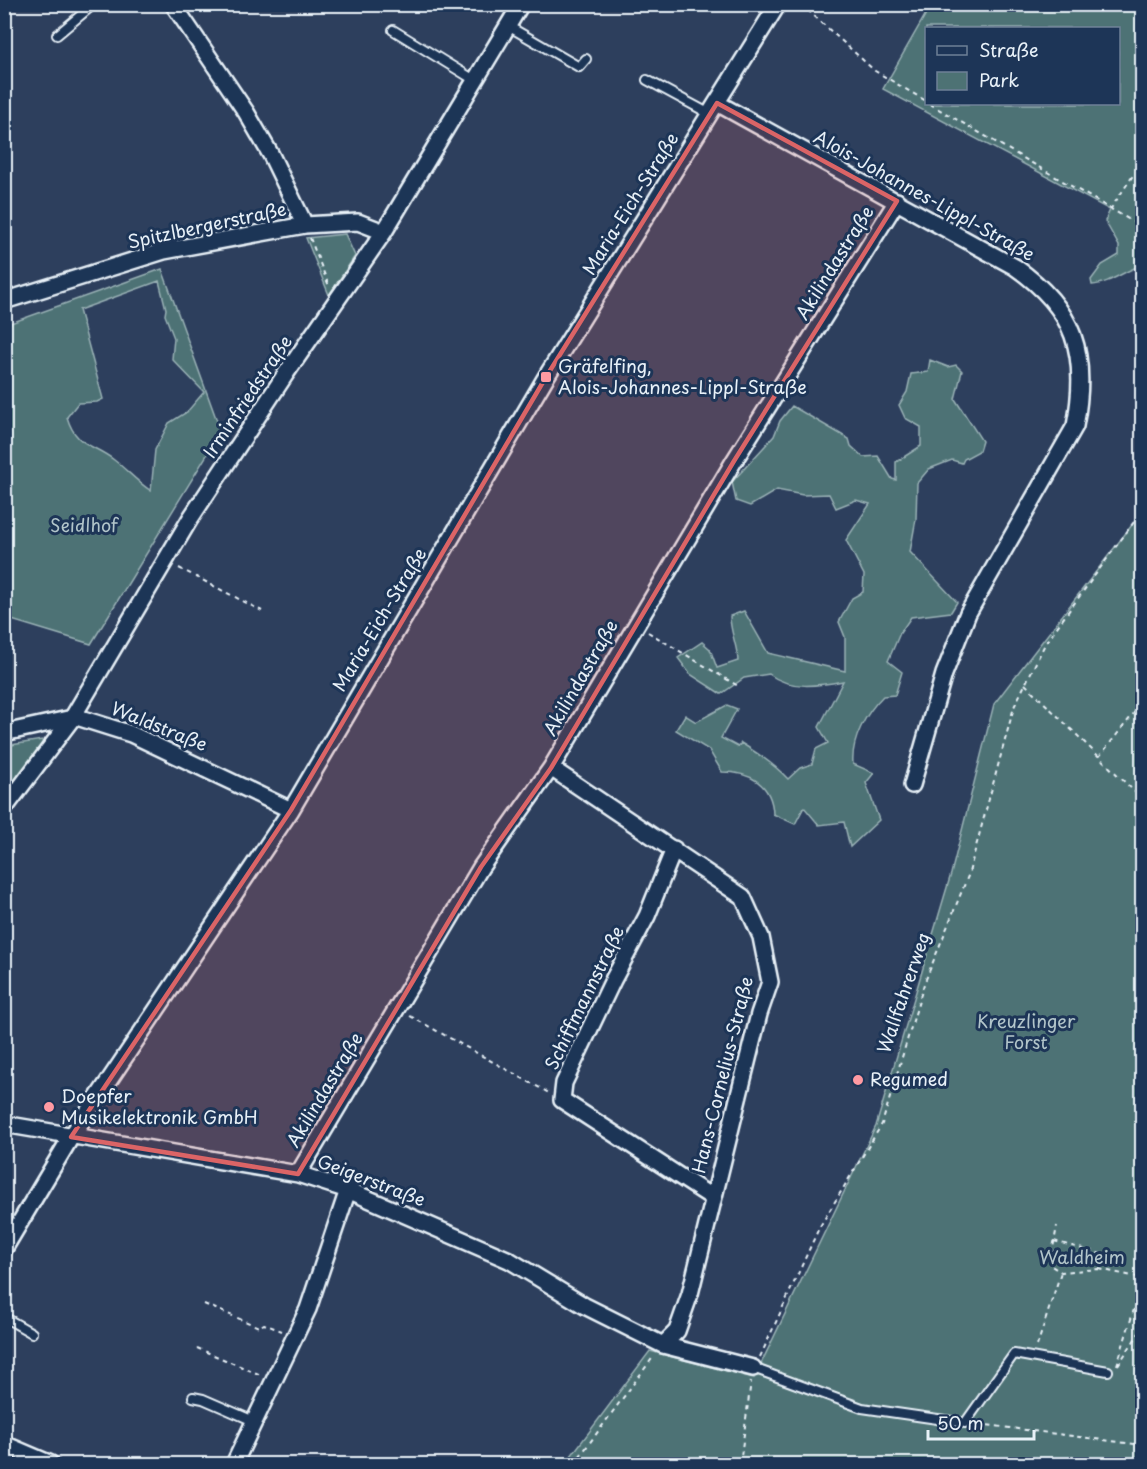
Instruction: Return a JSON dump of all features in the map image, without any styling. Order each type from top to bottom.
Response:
[{"type":"street","points":[[173,4],[246,112],[271,155],[305,225]]},
{"type":"street","name":"Irminfriedstraße","points":[[4,808],[71,720],[203,500],[384,232],[521,4]]},
{"type":"street","name":"Maria-Eich-Straße","points":[[4,1249],[71,1137],[291,810],[546,377],[778,4]]},
{"type":"street","name":"Alois-Johannes-Lippl-Straße","points":[[714,108],[897,201],[1015,267],[1036,282],[1056,302],[1076,343],[1081,396],[1075,426],[982,587],[960,633],[941,685],[912,785]]},
{"type":"street","name":"Akilindastraße","points":[[298,1174],[481,867],[551,768],[635,624],[897,201]]},
{"type":"street","name":"Spitzlbergerstraße","points":[[4,301],[164,251],[305,225],[358,222],[384,232]]},
{"type":"street","name":"Waldstraße","points":[[4,733],[77,717],[131,734],[291,810]]},
{"type":"street","name":"Hans-Cornelius-Straße","points":[[551,768],[743,897],[762,937],[770,982],[759,1014],[690,1294],[677,1331],[663,1344]]},
{"type":"street","name":"Schiffmannstraße","points":[[674,849],[648,916],[613,980],[564,1083],[562,1100],[713,1198]]},
{"type":"street","name":"Geigerstraße","points":[[4,1124],[298,1174],[348,1190],[509,1260],[585,1306],[663,1344]]},
{"type":"street","points":[[234,1464],[308,1309],[348,1190]]},
{"type":"street","points":[[663,1344],[753,1368]]},
{"type":"street","points":[[4,1444],[51,1464]]},
{"type":"lane","points":[[57,34],[94,4]]},
{"type":"lane","points":[[508,26],[579,67],[586,59]]},
{"type":"lane","points":[[393,30],[476,81]]},
{"type":"lane","points":[[647,80],[714,108]]},
{"type":"lane","points":[[4,1317],[32,1333]]},
{"type":"lane","points":[[753,1368],[862,1408],[965,1423],[1014,1354],[1108,1371]]},
{"type":"lane","points":[[193,1397],[203,1399],[256,1422]]},
{"type":"path","points":[[801,4],[875,71],[925,100]]},
{"type":"path","points":[[933,105],[1110,210],[1143,227]]},
{"type":"path","points":[[1110,210],[1134,174],[1143,172]]},
{"type":"path","points":[[305,225],[335,303]]},
{"type":"path","name":"Wallfahrerweg","points":[[740,1464],[753,1368],[819,1228],[882,1124],[924,984],[968,876],[1014,707],[1046,642],[1143,512]]},
{"type":"path","points":[[165,561],[262,611]]},
{"type":"path","points":[[635,624],[738,686]]},
{"type":"path","points":[[1025,684],[1143,799]]},
{"type":"path","points":[[1099,757],[1143,703]]},
{"type":"path","points":[[396,1008],[562,1100]]},
{"type":"path","points":[[1057,1226],[1050,1265],[1061,1272],[1099,1269],[1143,1278]]},
{"type":"path","points":[[1054,1241],[1101,1254],[1099,1269]]},
{"type":"path","points":[[1037,1358],[1037,1345],[1061,1272]]},
{"type":"path","points":[[1143,1283],[1116,1367],[1139,1333],[1143,1333]]},
{"type":"path","points":[[204,1304],[259,1327],[264,1324],[295,1337]]},
{"type":"path","points":[[574,1464],[663,1344]]},
{"type":"path","points":[[197,1348],[275,1381]]},
{"type":"path","points":[[965,1423],[1143,1445]]},
{"type":"highlighted area","points":[[717,103],[897,201],[734,461],[551,768],[481,867],[298,1174],[71,1137],[291,810],[546,377]]},
{"type":"green space","points":[[931,5],[1142,5],[1142,265],[1105,282],[1092,285],[1091,280],[1102,265],[1119,255],[1119,246],[1105,221],[1110,210],[883,89]]},
{"type":"green space","points":[[345,234],[355,256],[329,295],[306,238]]},
{"type":"green space","name":"Seidlhof","points":[[162,269],[221,432],[91,644],[5,618],[5,325]],"holes":[[[159,281],[166,309],[165,315],[174,338],[172,359],[204,392],[187,412],[169,423],[155,450],[151,491],[114,460],[80,439],[67,417],[78,403],[97,402],[103,399],[79,310]]]},
{"type":"green space","points":[[930,360],[948,367],[956,365],[962,371],[955,399],[982,441],[979,451],[964,459],[962,463],[952,460],[929,469],[917,483],[916,519],[910,552],[957,602],[951,612],[911,617],[900,633],[888,661],[902,672],[895,695],[883,696],[871,710],[854,745],[853,764],[874,773],[866,783],[879,820],[850,847],[844,822],[819,825],[804,807],[795,824],[773,814],[772,803],[764,787],[750,777],[722,772],[709,750],[676,730],[685,715],[696,722],[727,705],[737,709],[721,738],[738,747],[741,743],[788,779],[800,768],[812,764],[816,749],[828,743],[819,727],[843,681],[795,685],[769,674],[744,678],[721,694],[690,674],[678,658],[702,642],[710,649],[717,668],[738,661],[730,616],[744,611],[768,653],[845,671],[845,637],[839,622],[852,598],[863,592],[864,575],[846,540],[870,504],[856,500],[836,508],[829,494],[803,495],[777,490],[750,506],[736,501],[732,482],[774,436],[780,421],[792,406],[849,439],[851,446],[863,457],[878,456],[892,479],[896,480],[896,462],[921,446],[921,427],[905,418],[899,405],[907,392],[911,374],[928,372]]},
{"type":"green space","name":"Kreuzlinger Forst","points":[[1142,512],[1142,1464],[565,1464],[650,1351],[754,1378],[876,1126],[951,874],[994,704]]},
{"type":"green space","points":[[42,740],[43,745],[14,781],[5,773],[5,746]]},
{"type":"place","name":"Gräfelfing, Alois-Johannes-Lippl-Straße","points":[[546,377]]},
{"type":"place","name":"Regumed","points":[[858,1080]]},
{"type":"place","name":"Doepfer Musikelektronik GmbH","points":[[49,1107]]},
{"type":"park label","name":"Waldheim","points":[[1082,1258]]}]
